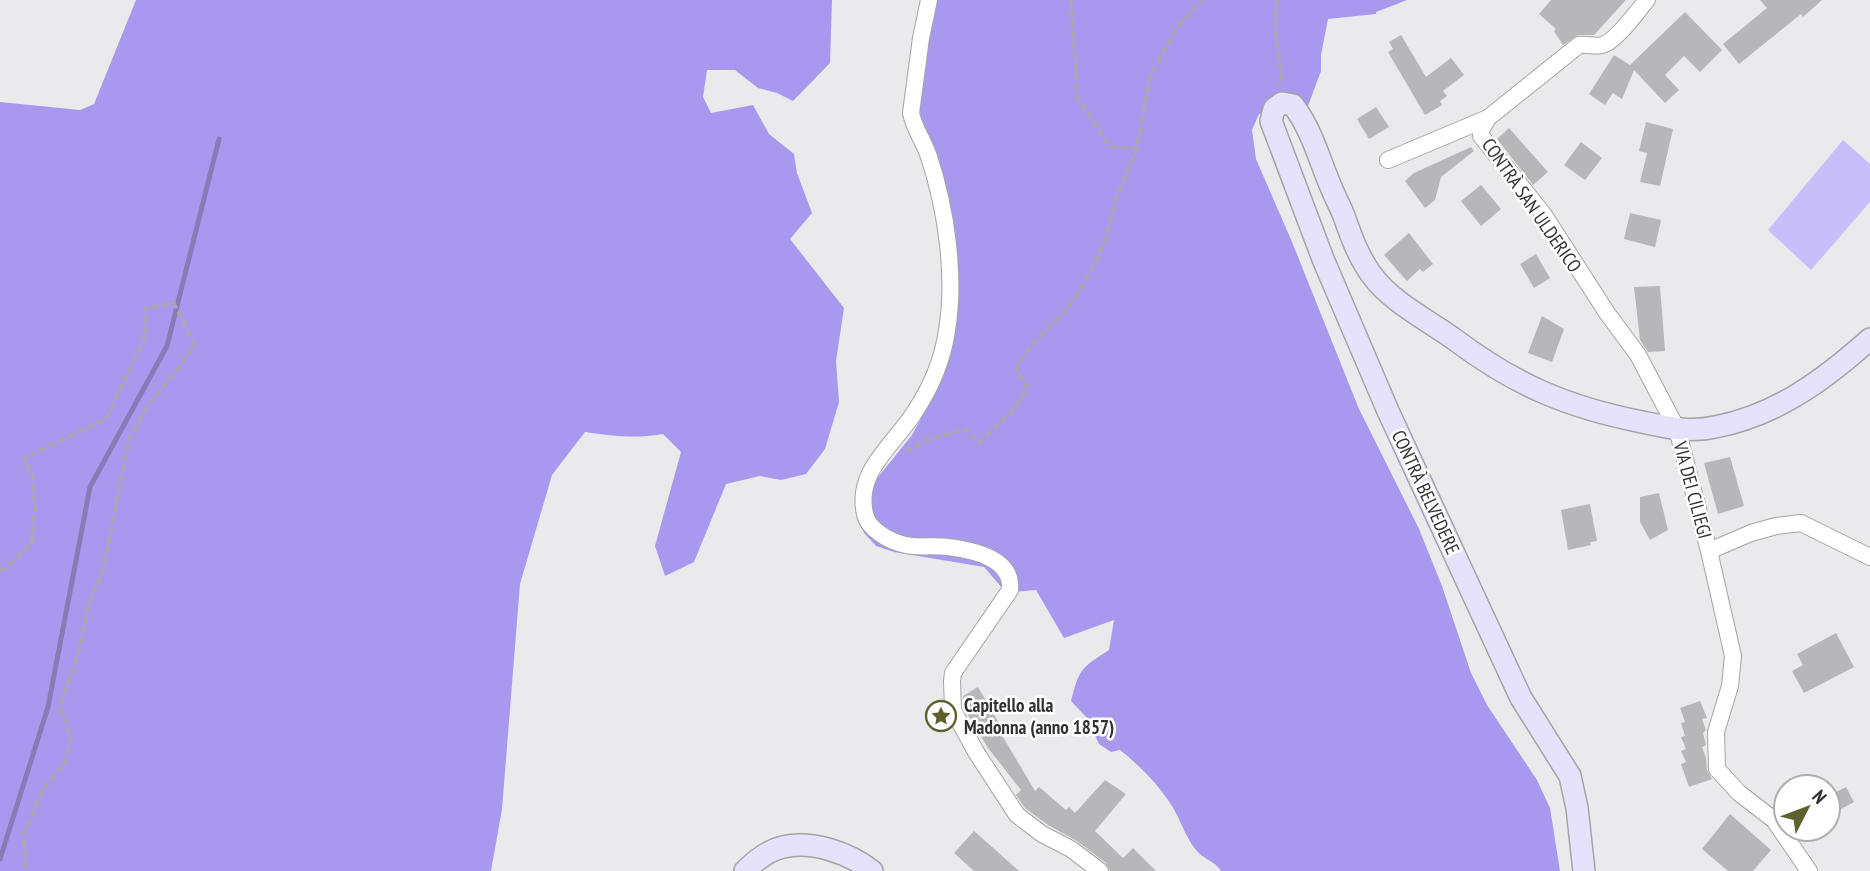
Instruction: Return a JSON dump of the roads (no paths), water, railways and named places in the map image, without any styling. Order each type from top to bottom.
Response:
[{"type":"street","points":[[929,0],[911,113],[913,124],[928,154],[941,201],[949,258],[948,329],[942,359],[914,415],[894,438],[868,476],[865,515],[870,524],[883,535],[906,545],[948,547],[993,559],[1002,566],[1010,582],[1008,596],[953,673],[953,710],[976,752],[1017,815],[1100,871]]},
{"type":"street","name":"CONTRÀ SAN ULDERICO","points":[[1647,0],[1633,20],[1607,43],[1601,46],[1579,45],[1488,118],[1481,130],[1481,136],[1544,215],[1607,313],[1638,355],[1676,429]]},
{"type":"street","name":"CONTRÀ BELVEDERE","points":[[1584,871],[1577,808],[1570,776],[1521,698],[1388,411],[1323,259],[1271,121],[1274,109],[1282,103],[1293,105],[1302,117],[1350,237],[1371,274],[1394,298],[1482,360],[1524,385],[1557,400],[1598,413],[1676,429]]},
{"type":"street","points":[[1388,160],[1488,118]]},
{"type":"street","points":[[1676,429],[1714,428],[1741,421],[1788,402],[1870,339]]},
{"type":"street","name":"VIA DEI CILIEGI","points":[[1676,429],[1709,551],[1733,656],[1730,686],[1716,732],[1717,769],[1739,793],[1774,820],[1809,871]]},
{"type":"street","name":"VIA DEI CILIEGI","points":[[1709,551],[1751,533],[1801,523],[1870,557]]},
{"type":"street","points":[[745,871],[754,862],[782,847],[806,846],[830,850],[856,859],[872,871]]},
{"type":"waterway","points":[[0,859],[48,707],[90,487],[167,346],[219,139]]},
{"type":"place","name":"Capitello alla Madonna (anno 1857)","points":[[941,716]]}]
